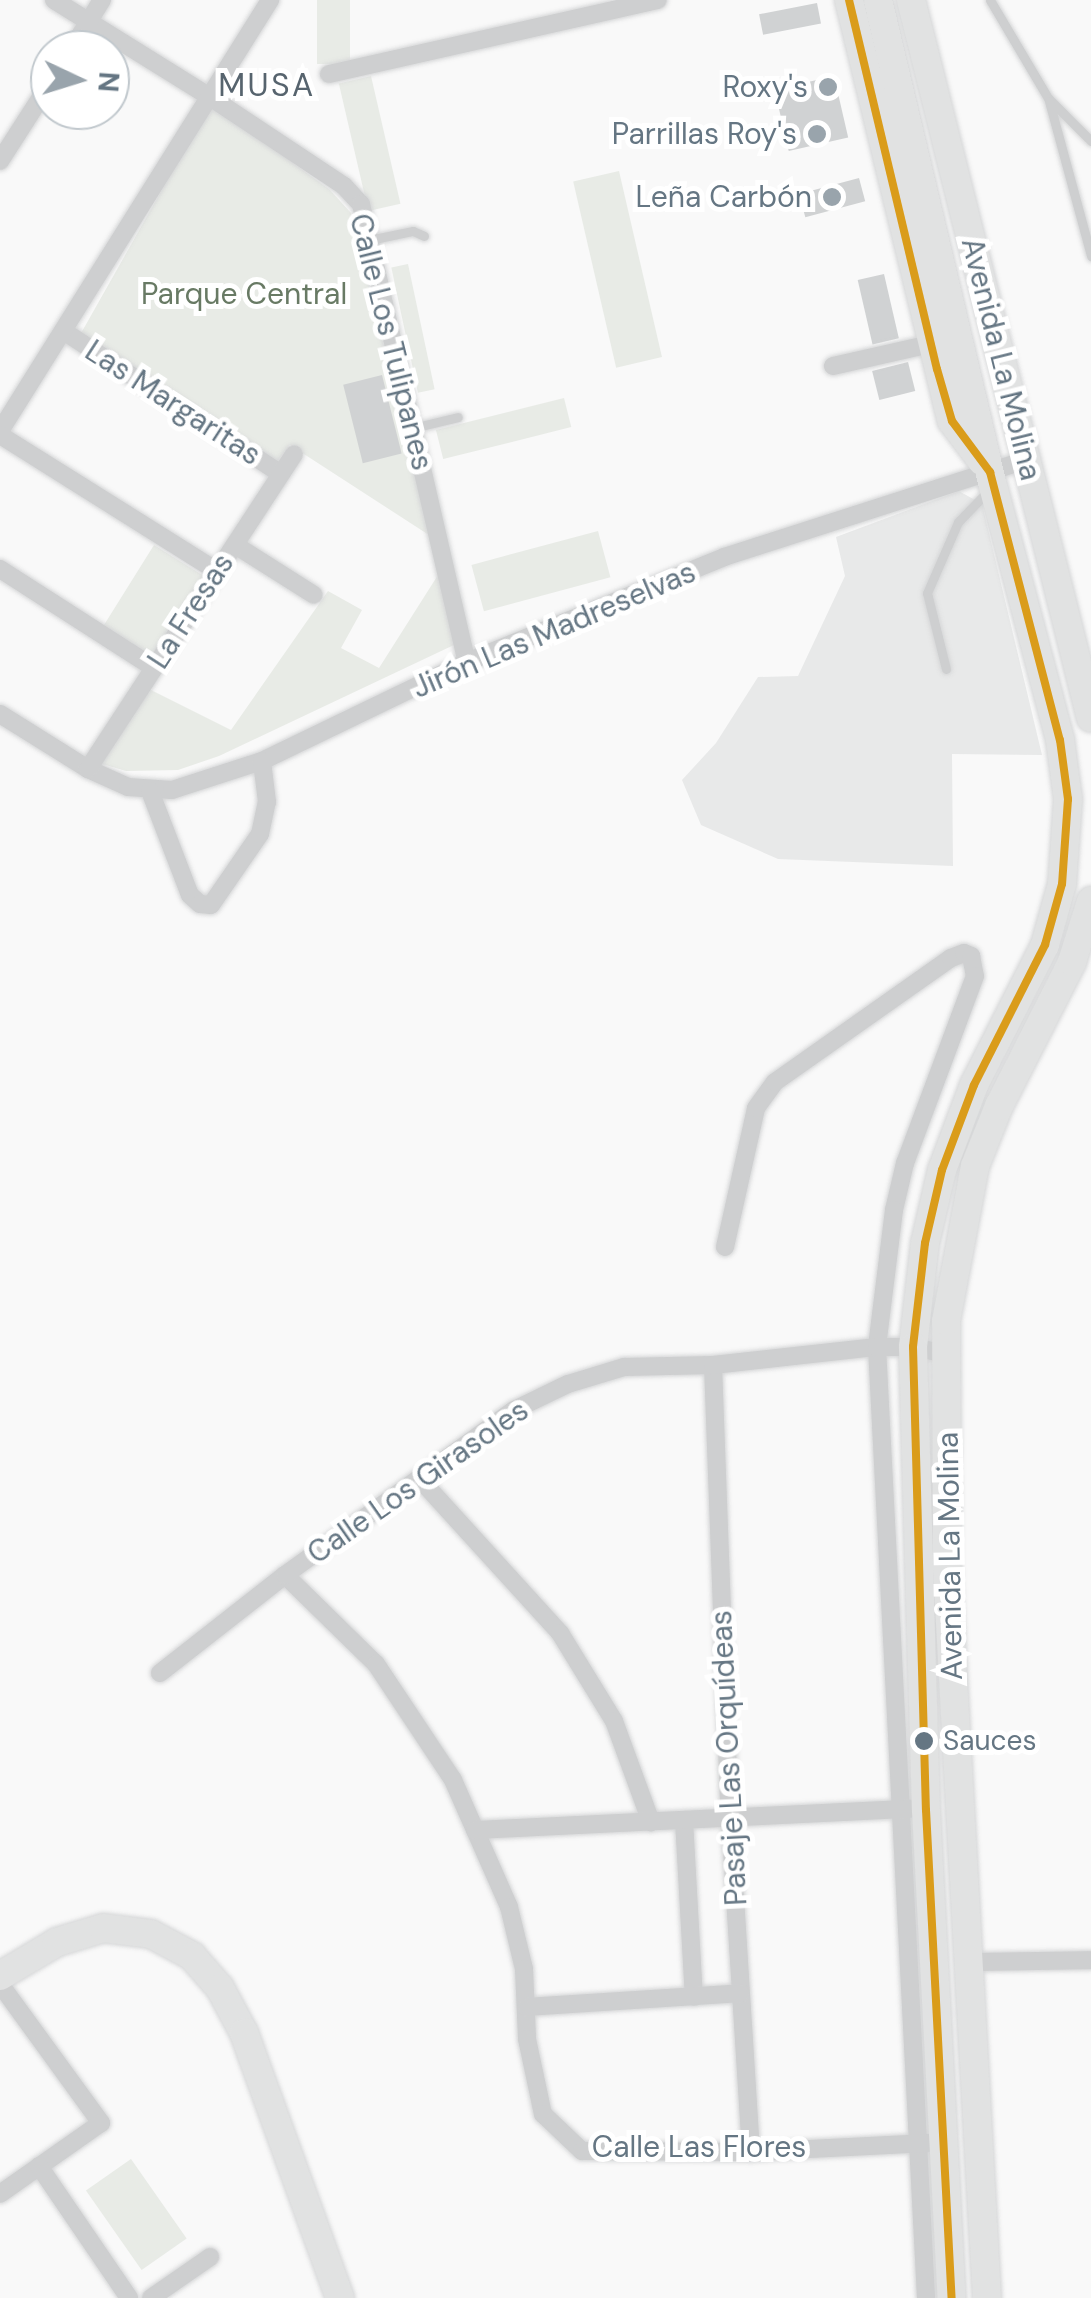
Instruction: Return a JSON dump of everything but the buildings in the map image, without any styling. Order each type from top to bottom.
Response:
[{"type":"main road","name":"Avenida La Molina","points":[[849,0],[952,421],[992,479]]},
{"type":"main road","name":"Avenida La Molina","points":[[878,0],[992,479],[1060,740],[1068,799],[1066,856],[1045,945],[974,1086],[942,1170],[925,1243],[912,1347],[913,1809],[931,2143],[952,2298]]},
{"type":"main road","name":"Avenida La Molina","points":[[911,0],[1091,718]]},
{"type":"main road","name":"Avenida La Molina","points":[[987,2298],[947,1570],[946,1354],[955,1254],[976,1166],[999,1106],[1072,962],[1091,901]]},
{"type":"main road","points":[[0,1976],[56,1942],[104,1928],[151,1934],[192,1956],[220,1988],[239,2021],[340,2298]]},
{"type":"street","name":"Calle Los Tulipanes","points":[[54,0],[344,186],[361,204],[466,662]]},
{"type":"street","points":[[83,30],[102,0]]},
{"type":"street","points":[[218,571],[0,433],[270,0]]},
{"type":"street","points":[[329,74],[658,0]]},
{"type":"street","points":[[0,162],[30,115]]},
{"type":"street","name":"Las Margaritas","points":[[65,332],[281,474]]},
{"type":"street","points":[[834,366],[931,344]]},
{"type":"street","name":"La Fresas","points":[[88,769],[294,454]]},
{"type":"street","name":"Jirón Las Madreselvas","points":[[150,791],[172,790],[262,762],[466,662],[724,558],[992,479],[1026,460]]},
{"type":"street","points":[[235,545],[314,594]]},
{"type":"street","points":[[0,569],[154,668]]},
{"type":"street","points":[[0,714],[88,769],[150,791],[190,895],[205,906],[221,896],[260,834],[267,802],[262,762]]},
{"type":"street","points":[[475,1830],[913,1809],[877,1348],[894,1210],[905,1162],[975,976],[971,956],[964,953],[951,958],[775,1082],[756,1108],[725,1247]]},
{"type":"street","name":"Calle Los Girasoles","points":[[160,1673],[285,1575],[514,1410],[568,1384],[624,1367],[713,1364],[877,1348],[912,1347],[946,1354]]},
{"type":"street","name":"Pasaje Las Orquídeas","points":[[713,1364],[730,1818],[750,2152]]},
{"type":"street","points":[[419,1478],[560,1633],[614,1722],[651,1822]]},
{"type":"street","name":"Calle Las Flores","points":[[285,1575],[376,1664],[453,1780],[509,1907],[543,2114],[582,2152],[750,2152],[931,2143]]},
{"type":"street","points":[[684,1820],[694,1996]]},
{"type":"street","points":[[968,1962],[1091,1960]]},
{"type":"street","points":[[0,1984],[101,2124],[0,2194]]},
{"type":"street","points":[[528,2007],[741,1993]]},
{"type":"street","points":[[926,2298],[931,2143]]},
{"type":"street","points":[[39,2166],[128,2298]]},
{"type":"street","points":[[151,2298],[210,2257]]},
{"type":"lane","points":[[990,0],[1048,98],[1091,141]]},
{"type":"lane","points":[[1048,98],[1091,256]]},
{"type":"lane","points":[[370,240],[413,231],[424,236]]},
{"type":"lane","points":[[412,428],[458,417]]},
{"type":"lane","points":[[946,669],[928,593],[932,574],[958,522],[992,479]]},
{"type":"shaded area","points":[[959,491],[982,504],[1042,755],[952,754],[953,866],[778,859],[701,825],[682,780],[716,743],[758,677],[798,676],[845,576],[836,537]]},
{"type":"green space","points":[[317,0],[350,0],[350,64],[317,64]]},
{"type":"green space","points":[[371,76],[400,204],[368,211],[339,83]]},
{"type":"green space","name":"Parque Central","points":[[211,103],[330,190],[351,213],[432,537],[290,445],[276,463],[80,335]]},
{"type":"green space","points":[[619,171],[662,357],[616,368],[573,182]]},
{"type":"green space","points":[[408,264],[435,389],[418,393],[391,268]]},
{"type":"green space","points":[[564,398],[571,427],[443,459],[436,430]]},
{"type":"green space","points":[[598,531],[610,577],[484,611],[471,565]]},
{"type":"green space","points":[[154,545],[206,577],[153,661],[102,629]]},
{"type":"green space","points":[[438,575],[456,644],[219,756],[178,770],[126,771],[99,763],[149,689],[231,730],[328,591],[362,610],[341,648],[379,668]]},
{"type":"green space","points":[[131,2159],[187,2238],[142,2270],[86,2191]]},
{"type":"transit line","points":[[849,0],[937,369],[952,421],[990,472],[1060,740],[1068,799],[1062,884],[1045,945],[974,1085],[942,1170],[925,1243],[913,1347],[926,1810],[952,2298]]},
{"type":"place","name":"Roxy's","points":[[828,87]]},
{"type":"place","name":"Parrillas Roy's","points":[[817,134]]},
{"type":"place","name":"Leña Carbón","points":[[832,197]]},
{"type":"place","name":"Sauces","points":[[924,1741]]},
{"type":"district","name":"MUSA","points":[[267,85]]}]
